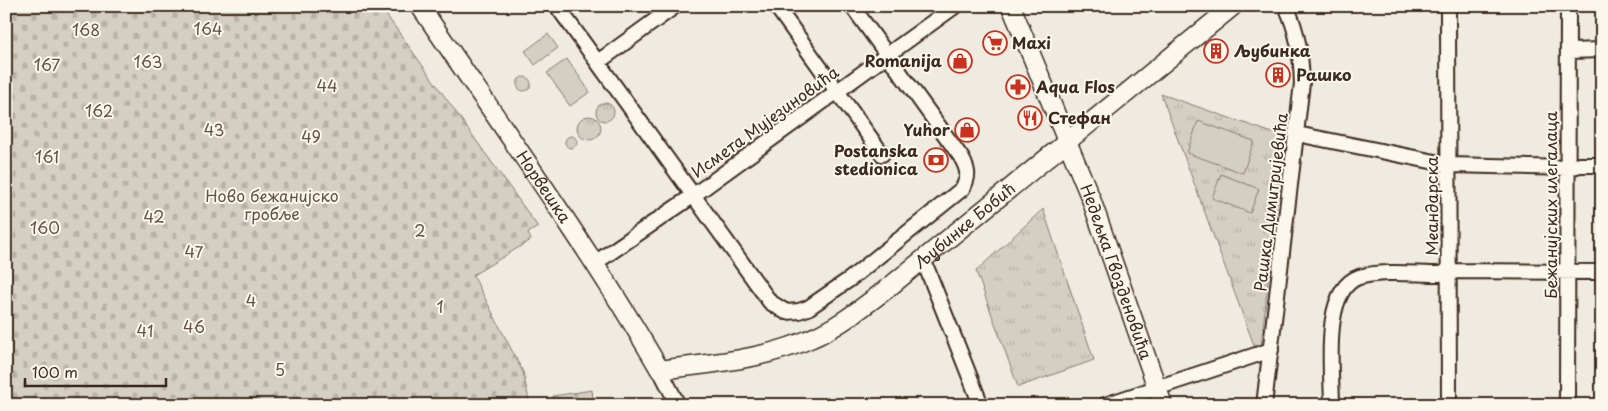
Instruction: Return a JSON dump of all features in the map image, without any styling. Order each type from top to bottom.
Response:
[{"type":"main road","name":"Норвешка","points":[[420,6],[490,105],[595,263],[660,370]]},
{"type":"main road","name":"Недељка Гвозденовића","points":[[1011,6],[1068,140],[1103,232],[1163,405]]},
{"type":"main road","name":"Љубинке Бобић","points":[[660,370],[757,356],[799,344],[817,336],[859,310],[1233,6]]},
{"type":"street","points":[[557,6],[776,307],[786,312],[799,311],[822,299],[962,189],[968,175],[967,168],[961,157],[852,6]]},
{"type":"street","points":[[598,62],[675,6]]},
{"type":"street","points":[[776,6],[882,154]]},
{"type":"street","name":"Исмета Мујезиновића","points":[[595,263],[694,195],[955,6]]},
{"type":"street","name":"Рашка Димитријевића","points":[[1264,405],[1302,83],[1300,44],[1294,23],[1286,6]]},
{"type":"street","name":"Меандарска","points":[[1448,6],[1450,165],[1449,405]]},
{"type":"street","name":"Бежанијских илегалаца","points":[[1567,405],[1569,272],[1568,6]]},
{"type":"street","points":[[1569,50],[1602,50]]},
{"type":"street","points":[[1297,134],[1450,165],[1569,168],[1580,165],[1602,165]]},
{"type":"street","points":[[923,259],[981,405]]},
{"type":"street","points":[[1332,405],[1332,315],[1340,296],[1347,286],[1357,278],[1369,275],[1439,274],[1450,271],[1602,272]]},
{"type":"street","points":[[1105,405],[1271,350]]},
{"type":"street","points":[[660,370],[678,405]]},
{"type":"green space","name":"Ново бежанијско гробље","points":[[6,6],[380,6],[538,227],[528,233],[531,240],[473,275],[523,372],[530,405],[6,405]]},
{"type":"green space","points":[[548,34],[558,48],[535,65],[525,51]]},
{"type":"green space","points":[[567,59],[590,92],[570,106],[547,73]]},
{"type":"green space","points":[[524,77],[529,79],[531,84],[529,89],[524,91],[519,89],[517,84],[519,79]]},
{"type":"green space","points":[[1161,94],[1284,137],[1261,346],[1255,348]]},
{"type":"green space","points":[[605,103],[611,106],[614,112],[611,118],[605,121],[599,118],[596,112],[599,106]]},
{"type":"green space","points":[[589,116],[594,117],[600,123],[600,133],[594,139],[589,140],[584,139],[578,133],[577,128],[578,123],[584,117]]},
{"type":"green space","points":[[1198,121],[1254,141],[1243,173],[1187,153]]},
{"type":"green space","points":[[571,136],[577,142],[571,148],[565,142]]},
{"type":"green space","points":[[1221,174],[1259,189],[1250,213],[1212,198]]},
{"type":"green space","points":[[1043,209],[1094,360],[1018,387],[976,271]]},
{"type":"green space","points":[[592,390],[594,405],[554,405],[553,396]]},
{"type":"place","name":"Maxi","points":[[995,43]]},
{"type":"place","name":"Љубинка","points":[[1216,51]]},
{"type":"place","name":"Romanija","points":[[960,61]]},
{"type":"place","name":"Рашко","points":[[1278,75]]},
{"type":"place","name":"Aqua Flos","points":[[1018,87]]},
{"type":"place","name":"Стефан","points":[[1030,118]]},
{"type":"place","name":"Yuhor","points":[[967,130]]},
{"type":"place","name":"Postanska stedionica","points":[[936,160]]},
{"type":"park label","name":"164","points":[[208,29]]},
{"type":"park label","name":"168","points":[[86,30]]},
{"type":"park label","name":"163","points":[[148,62]]},
{"type":"park label","name":"167","points":[[47,65]]},
{"type":"park label","name":"44","points":[[327,86]]},
{"type":"park label","name":"162","points":[[99,111]]},
{"type":"park label","name":"43","points":[[214,130]]},
{"type":"park label","name":"49","points":[[311,137]]},
{"type":"park label","name":"161","points":[[47,157]]},
{"type":"park label","name":"42","points":[[154,217]]},
{"type":"park label","name":"160","points":[[45,228]]},
{"type":"park label","name":"2","points":[[420,231]]},
{"type":"park label","name":"47","points":[[194,252]]},
{"type":"park label","name":"4","points":[[251,301]]},
{"type":"park label","name":"1","points":[[440,307]]},
{"type":"park label","name":"46","points":[[194,327]]},
{"type":"park label","name":"41","points":[[145,331]]},
{"type":"park label","name":"5","points":[[280,370]]}]
